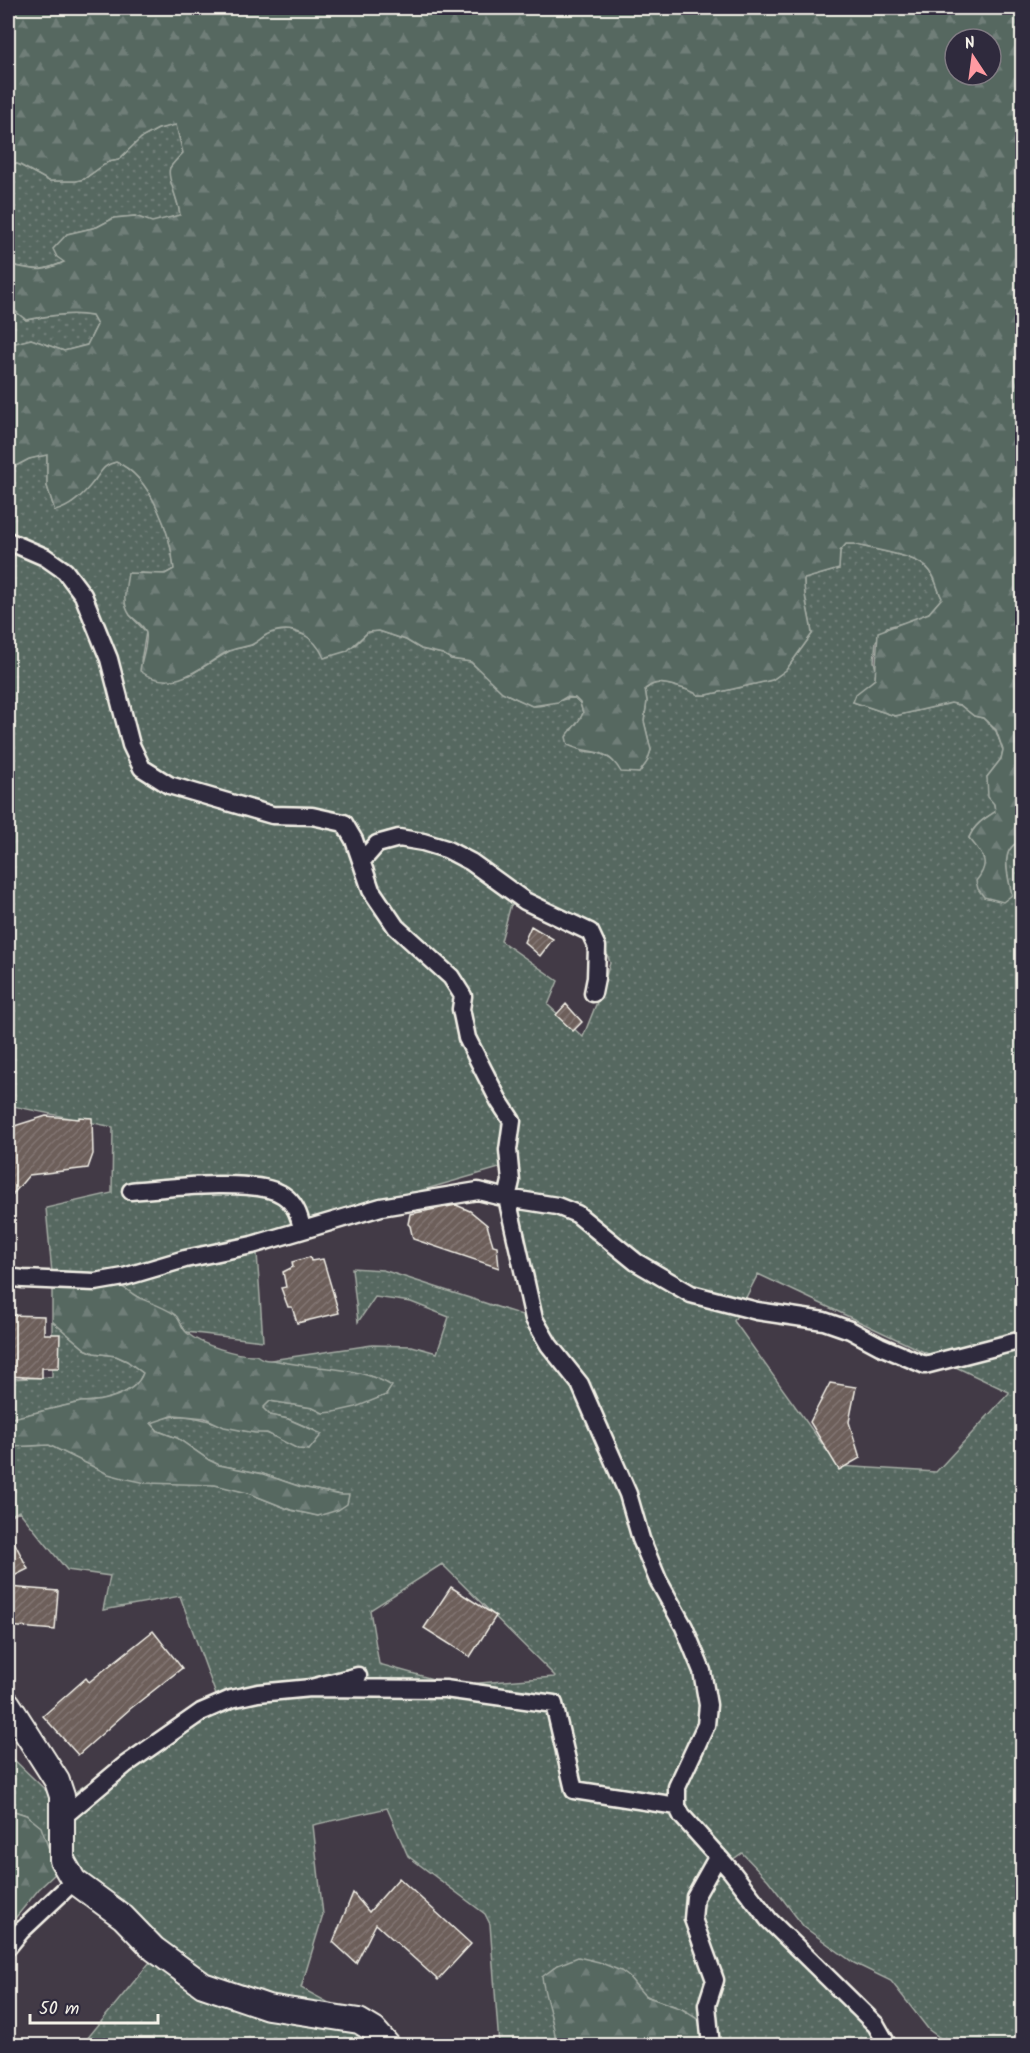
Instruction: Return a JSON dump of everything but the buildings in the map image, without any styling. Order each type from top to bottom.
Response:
[{"type":"street","points":[[8,541],[45,557],[65,571],[82,595],[109,659],[131,745],[142,768],[169,785],[272,815],[312,816],[344,824],[354,840],[371,890],[396,927],[451,977],[463,996],[461,1009],[467,1038],[499,1101],[512,1121],[508,1150],[511,1181],[507,1198],[534,1319],[549,1345],[580,1384],[628,1494],[641,1539],[658,1580],[684,1627],[702,1671],[708,1705],[706,1725],[677,1787],[677,1806],[689,1825],[718,1856],[770,1920],[876,2025],[888,2046]]},
{"type":"street","points":[[362,861],[377,844],[399,838],[446,849],[471,862],[525,901],[590,932],[597,947],[596,978],[592,993]]},
{"type":"street","points":[[131,1191],[227,1185],[272,1190],[283,1195],[293,1205],[300,1216],[302,1230]]},
{"type":"street","points":[[8,1277],[62,1281],[124,1277],[185,1259],[252,1245],[381,1207],[478,1191],[557,1206],[578,1214],[636,1262],[691,1294],[766,1312],[824,1321],[850,1330],[880,1346],[925,1365],[1023,1340]]},
{"type":"street","points":[[311,1688],[358,1676]]},
{"type":"street","points":[[63,1815],[125,1765],[201,1712],[231,1699],[258,1693],[311,1688],[445,1689],[554,1704],[574,1790],[677,1806]]},
{"type":"street","points":[[8,1704],[57,1781],[62,1796],[62,1860],[74,1881],[123,1917],[154,1949],[202,1985],[268,2007],[358,2021],[374,2030],[388,2046]]},
{"type":"street","points":[[711,2046],[707,2005],[715,1980],[693,1919],[695,1898],[718,1856]]},
{"type":"street","points":[[8,1947],[21,1931],[74,1881]]},
{"type":"green space","points":[[8,8],[1022,8],[1022,841],[1010,849],[1007,856],[1007,872],[1012,895],[1003,902],[984,897],[976,881],[983,869],[983,858],[969,838],[983,820],[995,812],[994,804],[988,797],[987,777],[1001,759],[1003,750],[996,730],[983,718],[974,716],[960,705],[951,703],[895,716],[853,702],[856,694],[875,679],[878,632],[929,613],[942,598],[934,577],[924,565],[895,554],[846,544],[840,551],[839,569],[804,579],[812,634],[786,670],[772,680],[707,695],[698,695],[658,683],[645,689],[647,701],[644,721],[651,750],[647,762],[639,773],[621,772],[603,754],[568,745],[566,737],[583,713],[580,703],[575,698],[566,697],[558,702],[532,706],[502,692],[471,662],[451,659],[443,654],[421,649],[406,640],[379,631],[368,632],[347,651],[324,658],[309,638],[286,630],[268,634],[253,644],[230,650],[186,676],[164,680],[152,678],[140,671],[146,633],[127,610],[126,584],[128,573],[165,574],[174,569],[164,523],[149,493],[139,480],[128,469],[116,462],[103,469],[77,499],[55,511],[47,486],[47,455],[29,459],[8,470],[8,345],[31,339],[64,351],[87,345],[97,325],[92,316],[76,314],[26,320],[8,305],[8,265],[30,269],[55,266],[64,262],[57,257],[53,249],[67,234],[97,227],[114,218],[135,216],[152,222],[180,215],[169,172],[171,166],[183,153],[176,125],[158,129],[141,138],[118,160],[108,162],[84,179],[49,181],[8,161]]},
{"type":"green space","points":[[176,124],[183,153],[171,166],[170,172],[180,215],[152,223],[135,216],[114,218],[97,227],[67,234],[64,262],[55,266],[30,269],[8,265],[8,161],[49,181],[76,181],[84,179],[108,162],[118,160],[141,138],[158,129]]},
{"type":"green space","points":[[8,305],[26,320],[76,314],[92,316],[97,325],[87,345],[64,351],[31,339],[8,345]]},
{"type":"green space","points":[[47,454],[47,486],[55,511],[72,503],[95,480],[100,469],[116,462],[129,469],[149,493],[164,523],[174,569],[165,574],[140,573],[125,604],[130,615],[146,632],[141,661],[150,677],[169,680],[190,675],[231,650],[252,645],[269,633],[278,631],[289,630],[310,637],[321,651],[355,645],[368,632],[379,631],[406,640],[421,649],[443,654],[451,659],[471,662],[503,692],[531,705],[539,706],[575,698],[580,703],[583,713],[579,723],[570,730],[583,752],[600,754],[624,768],[639,773],[651,750],[644,721],[647,701],[645,689],[658,683],[698,695],[707,695],[772,680],[786,670],[812,634],[804,579],[839,569],[840,551],[846,544],[906,557],[924,565],[932,574],[942,598],[929,613],[911,621],[887,627],[876,641],[875,679],[853,702],[895,716],[951,703],[960,705],[974,716],[983,718],[996,731],[1003,750],[1001,759],[987,777],[996,812],[980,822],[969,838],[983,854],[984,897],[1003,901],[1012,895],[1007,872],[1007,856],[1015,844],[1022,841],[1022,2045],[950,2045],[929,2030],[891,1981],[854,1963],[804,1927],[768,1880],[742,1853],[722,1867],[883,2045],[725,2045],[715,2039],[691,2014],[649,1997],[636,1988],[551,2018],[555,2026],[556,2045],[499,2045],[490,1924],[485,1914],[408,1856],[387,1808],[313,1825],[323,1915],[301,1988],[383,2032],[379,2045],[82,2045],[164,1945],[57,1872],[40,1827],[26,1815],[8,1809],[8,1754],[59,1803],[216,1695],[180,1596],[103,1610],[110,1576],[67,1570],[19,1511],[8,1517],[8,1447],[49,1445],[97,1468],[160,1483],[205,1483],[230,1488],[291,1510],[318,1516],[341,1495],[219,1465],[177,1438],[158,1431],[151,1423],[174,1416],[194,1417],[241,1430],[270,1434],[296,1447],[309,1450],[314,1430],[288,1419],[270,1415],[262,1408],[270,1401],[313,1408],[324,1413],[386,1395],[391,1386],[369,1376],[347,1371],[264,1361],[372,1345],[412,1346],[437,1353],[449,1317],[411,1302],[375,1297],[358,1322],[352,1268],[383,1270],[525,1316],[506,1166],[256,1238],[263,1341],[186,1332],[175,1315],[125,1289],[52,1273],[46,1208],[112,1193],[113,1127],[8,1105],[8,470],[29,459]],"holes":[[[511,904],[605,947],[610,963],[583,1037],[548,1005],[558,981],[501,941]],[[758,1274],[1009,1393],[936,1472],[838,1466],[734,1321]],[[442,1564],[555,1676],[454,1685],[379,1664],[370,1610]]]},
{"type":"green space","points":[[62,1271],[109,1281],[124,1288],[174,1314],[187,1333],[220,1349],[256,1355],[267,1360],[365,1374],[392,1386],[386,1395],[356,1407],[334,1412],[323,1413],[313,1408],[270,1401],[263,1408],[270,1415],[288,1419],[322,1434],[309,1450],[298,1449],[267,1433],[224,1427],[205,1418],[175,1415],[151,1423],[158,1431],[177,1438],[219,1465],[263,1474],[301,1487],[349,1495],[347,1504],[338,1510],[318,1516],[291,1510],[248,1493],[215,1485],[146,1483],[123,1478],[108,1474],[49,1445],[8,1447],[8,1419],[117,1396],[133,1387],[143,1373],[116,1356],[94,1353],[85,1349],[52,1321],[52,1273]]},
{"type":"green space","points":[[52,1321],[85,1349],[94,1353],[116,1356],[143,1373],[133,1387],[117,1396],[8,1419],[8,1379],[52,1377]]},
{"type":"green space","points":[[8,1809],[26,1815],[41,1827],[57,1872],[39,1889],[8,1927]]},
{"type":"green space","points":[[578,1957],[621,1971],[645,1996],[682,2009],[702,2022],[715,2041],[725,2045],[556,2045],[542,1977],[558,1965]]}]
